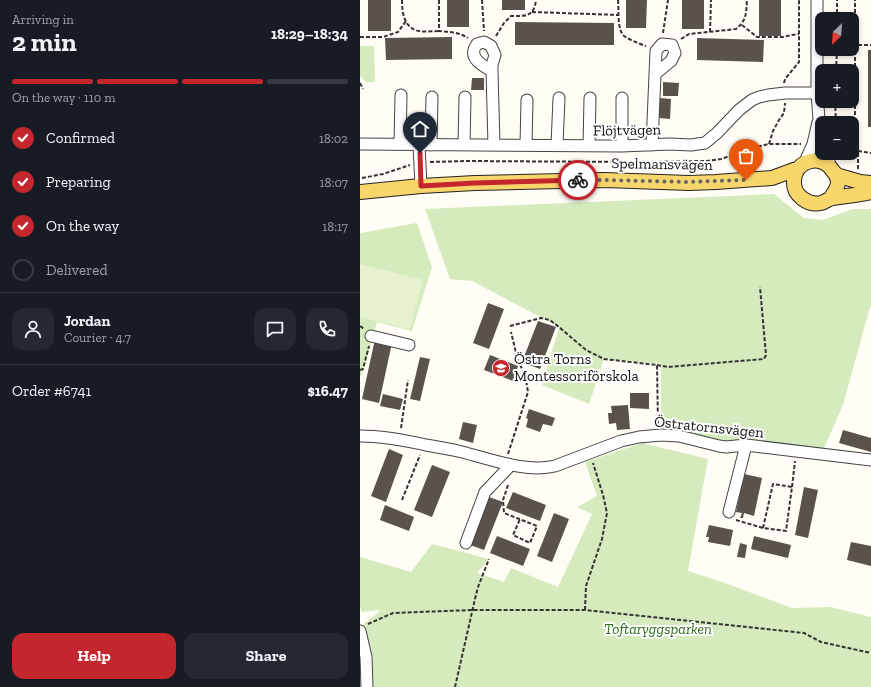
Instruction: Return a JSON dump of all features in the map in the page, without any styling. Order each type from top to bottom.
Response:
[{"type":"main road","name":"Spelmansvägen","points":[[360,192],[421,186],[475,183],[605,180],[696,182],[746,180],[772,178],[802,166],[812,160],[822,161],[831,165],[860,182],[871,183]]},
{"type":"main road","points":[[830,199],[835,192],[838,183],[831,165]]},
{"type":"main road","points":[[795,188],[794,181],[802,166]]},
{"type":"main road","name":"Spelmansvägen","points":[[772,178],[795,188],[796,192],[802,199],[813,204],[822,203],[830,199],[871,192]]},
{"type":"street","points":[[817,0],[817,64]]},
{"type":"street","points":[[492,71],[474,58],[473,51],[484,44],[495,55],[492,65],[494,145]]},
{"type":"street","points":[[652,145],[655,74],[663,47],[675,53],[671,61],[655,74]]},
{"type":"street","name":"Flöjtvägen","points":[[360,144],[589,146],[691,145],[705,143],[739,110],[752,100],[759,97],[768,95],[815,93]]},
{"type":"street","points":[[400,144],[401,95]]},
{"type":"street","points":[[431,145],[432,97]]},
{"type":"street","points":[[464,145],[465,97]]},
{"type":"street","points":[[557,145],[559,98]]},
{"type":"street","points":[[589,146],[590,98]]},
{"type":"street","points":[[622,98],[622,146]]},
{"type":"street","points":[[526,145],[527,100]]},
{"type":"street","points":[[802,166],[813,144],[815,136]]},
{"type":"street","points":[[419,145],[421,186]]},
{"type":"street","points":[[371,336],[409,345]]},
{"type":"street","name":"Östratornsvägen","points":[[360,436],[400,439],[461,452],[508,465],[538,468],[554,466],[627,440],[639,437],[658,436],[680,436],[726,447],[746,445],[871,460]]},
{"type":"street","points":[[729,512],[746,445]]},
{"type":"street","points":[[466,543],[485,492],[508,465]]},
{"type":"street","points":[[363,628],[367,687]]},
{"type":"path","points":[[402,0],[402,12],[406,21],[413,29],[420,31],[455,32],[484,44]]},
{"type":"path","points":[[439,0],[439,31]]},
{"type":"path","points":[[482,0],[484,44]]},
{"type":"path","points":[[484,44],[498,32],[511,16],[526,16],[532,12],[536,0]]},
{"type":"path","points":[[618,0],[619,26],[623,34],[634,42],[663,47],[688,34],[736,30],[742,25],[745,18],[747,0]]},
{"type":"path","points":[[663,47],[668,0]]},
{"type":"path","points":[[710,32],[712,12],[711,0]]},
{"type":"path","points":[[769,144],[773,131],[784,113],[785,79],[799,62],[799,0]]},
{"type":"path","points":[[837,0],[837,12]]},
{"type":"path","points":[[855,0],[855,12]]},
{"type":"path","points":[[532,12],[619,15]]},
{"type":"path","points":[[360,37],[383,37],[398,32],[406,21]]},
{"type":"path","points":[[742,25],[757,37],[783,37],[799,34]]},
{"type":"path","points":[[859,45],[871,45]]},
{"type":"path","points":[[855,56],[855,116]]},
{"type":"path","points":[[360,83],[363,89]]},
{"type":"path","points":[[360,178],[383,174],[420,162],[468,160],[707,162],[721,160],[756,147],[769,144],[813,144]]},
{"type":"path","points":[[859,151],[871,153]]},
{"type":"path","points":[[510,326],[541,318],[550,320],[586,350],[604,359],[668,367],[764,359],[766,355],[760,287]]},
{"type":"path","points":[[511,332],[518,361],[525,374],[528,392],[508,465],[512,474],[503,500],[504,513],[520,519],[537,526],[530,543],[513,535],[520,519]]},
{"type":"path","points":[[657,365],[658,436]]},
{"type":"path","points":[[400,439],[408,380]]},
{"type":"path","points":[[402,500],[424,444]]},
{"type":"path","points":[[729,512],[726,518],[763,528],[786,531],[795,452]]},
{"type":"path","points":[[585,610],[586,586],[602,539],[607,513],[590,453]]},
{"type":"path","points":[[763,528],[773,484],[792,487]]},
{"type":"path","points":[[455,687],[478,587],[489,560]]},
{"type":"path","points":[[363,628],[393,613],[472,610],[585,610],[804,633],[821,642],[871,653]]},
{"type":"green space","points":[[360,46],[374,46],[375,82],[366,82],[360,76]]},
{"type":"green space","points":[[774,194],[804,218],[823,220],[853,209],[871,209],[871,307],[843,405],[821,455],[661,435],[661,364],[604,359],[589,404],[542,385],[559,327],[472,281],[450,279],[425,209]]},
{"type":"green space","points":[[417,223],[432,267],[412,331],[377,322],[362,375],[360,376],[360,233]]},
{"type":"green space","points":[[360,264],[423,280],[411,326],[408,329],[360,317]]},
{"type":"green space","name":"Toftaryggsparken","points":[[642,443],[708,459],[688,571],[792,608],[831,607],[871,617],[871,687],[360,687],[360,627],[381,610],[362,612],[360,607],[360,557],[411,572],[432,544],[489,559],[477,573],[504,582],[511,568],[558,587],[592,514],[577,507],[597,496],[585,462]]},
{"type":"building","points":[[368,0],[391,0],[391,31],[368,31]]},
{"type":"building","points":[[447,0],[469,0],[469,27],[447,27]]},
{"type":"building","points":[[502,0],[525,0],[525,10],[502,10]]},
{"type":"building","points":[[626,0],[647,0],[646,28],[626,28]]},
{"type":"building","points":[[682,0],[704,0],[704,29],[682,29]]},
{"type":"building","points":[[759,0],[781,0],[781,36],[759,36]]},
{"type":"building","points":[[515,22],[614,23],[614,45],[515,45]]},
{"type":"building","points":[[452,37],[452,59],[386,60],[385,38]]},
{"type":"building","points":[[697,38],[764,40],[763,62],[697,60]]},
{"type":"building","points":[[868,50],[871,50],[871,127],[868,127]]},
{"type":"building","points":[[472,78],[484,78],[484,90],[471,90]]},
{"type":"building","points":[[663,82],[679,83],[678,96],[663,96]]},
{"type":"building","points":[[660,98],[671,99],[670,119],[659,118]]},
{"type":"building","points":[[488,303],[504,309],[489,349],[473,343]]},
{"type":"building","points":[[538,321],[556,327],[540,369],[522,362]]},
{"type":"building","points":[[375,339],[392,343],[379,403],[362,399]]},
{"type":"building","name":"Östra Torns Montessoriförskola","points":[[490,355],[518,366],[513,381],[484,370]]},
{"type":"building","points":[[420,357],[430,359],[420,401],[410,399]]},
{"type":"building","points":[[630,393],[649,393],[649,409],[630,408]]},
{"type":"building","points":[[383,394],[403,399],[400,410],[380,406]]},
{"type":"building","points":[[628,405],[630,429],[617,430],[616,423],[609,424],[608,413],[612,413],[611,406]]},
{"type":"building","points":[[529,409],[555,418],[552,426],[543,424],[540,432],[526,427],[528,419],[526,418]]},
{"type":"building","points":[[463,422],[477,425],[473,443],[459,439]]},
{"type":"building","points":[[843,430],[871,438],[871,452],[839,443]]},
{"type":"building","points":[[389,449],[403,455],[386,502],[371,496]]},
{"type":"building","points":[[432,465],[450,472],[432,517],[414,510]]},
{"type":"building","points":[[744,474],[762,478],[754,516],[744,513],[743,518],[740,518],[742,513],[736,512]]},
{"type":"building","points":[[804,487],[818,490],[808,538],[795,535]]},
{"type":"building","points":[[513,492],[546,505],[540,521],[506,508]]},
{"type":"building","points":[[489,497],[503,502],[484,550],[470,545]]},
{"type":"building","points":[[385,505],[414,517],[409,531],[380,520]]},
{"type":"building","points":[[554,513],[569,519],[552,562],[537,556]]},
{"type":"building","points":[[709,525],[733,530],[730,546],[708,542],[709,537],[706,537]]},
{"type":"building","points":[[497,536],[530,549],[523,566],[490,553]]},
{"type":"building","points":[[754,536],[791,545],[788,558],[751,549]]},
{"type":"building","points":[[851,542],[871,546],[871,566],[847,560]]},
{"type":"building","points":[[740,543],[747,545],[745,558],[737,557]]},
{"type":"way so far","points":[[578,180],[716,182],[746,180]]},
{"type":"place","name":"Östra Torns Montessoriförskola","points":[[501,368]]},
{"type":"route","points":[[420,153],[421,186],[578,180]]}]
